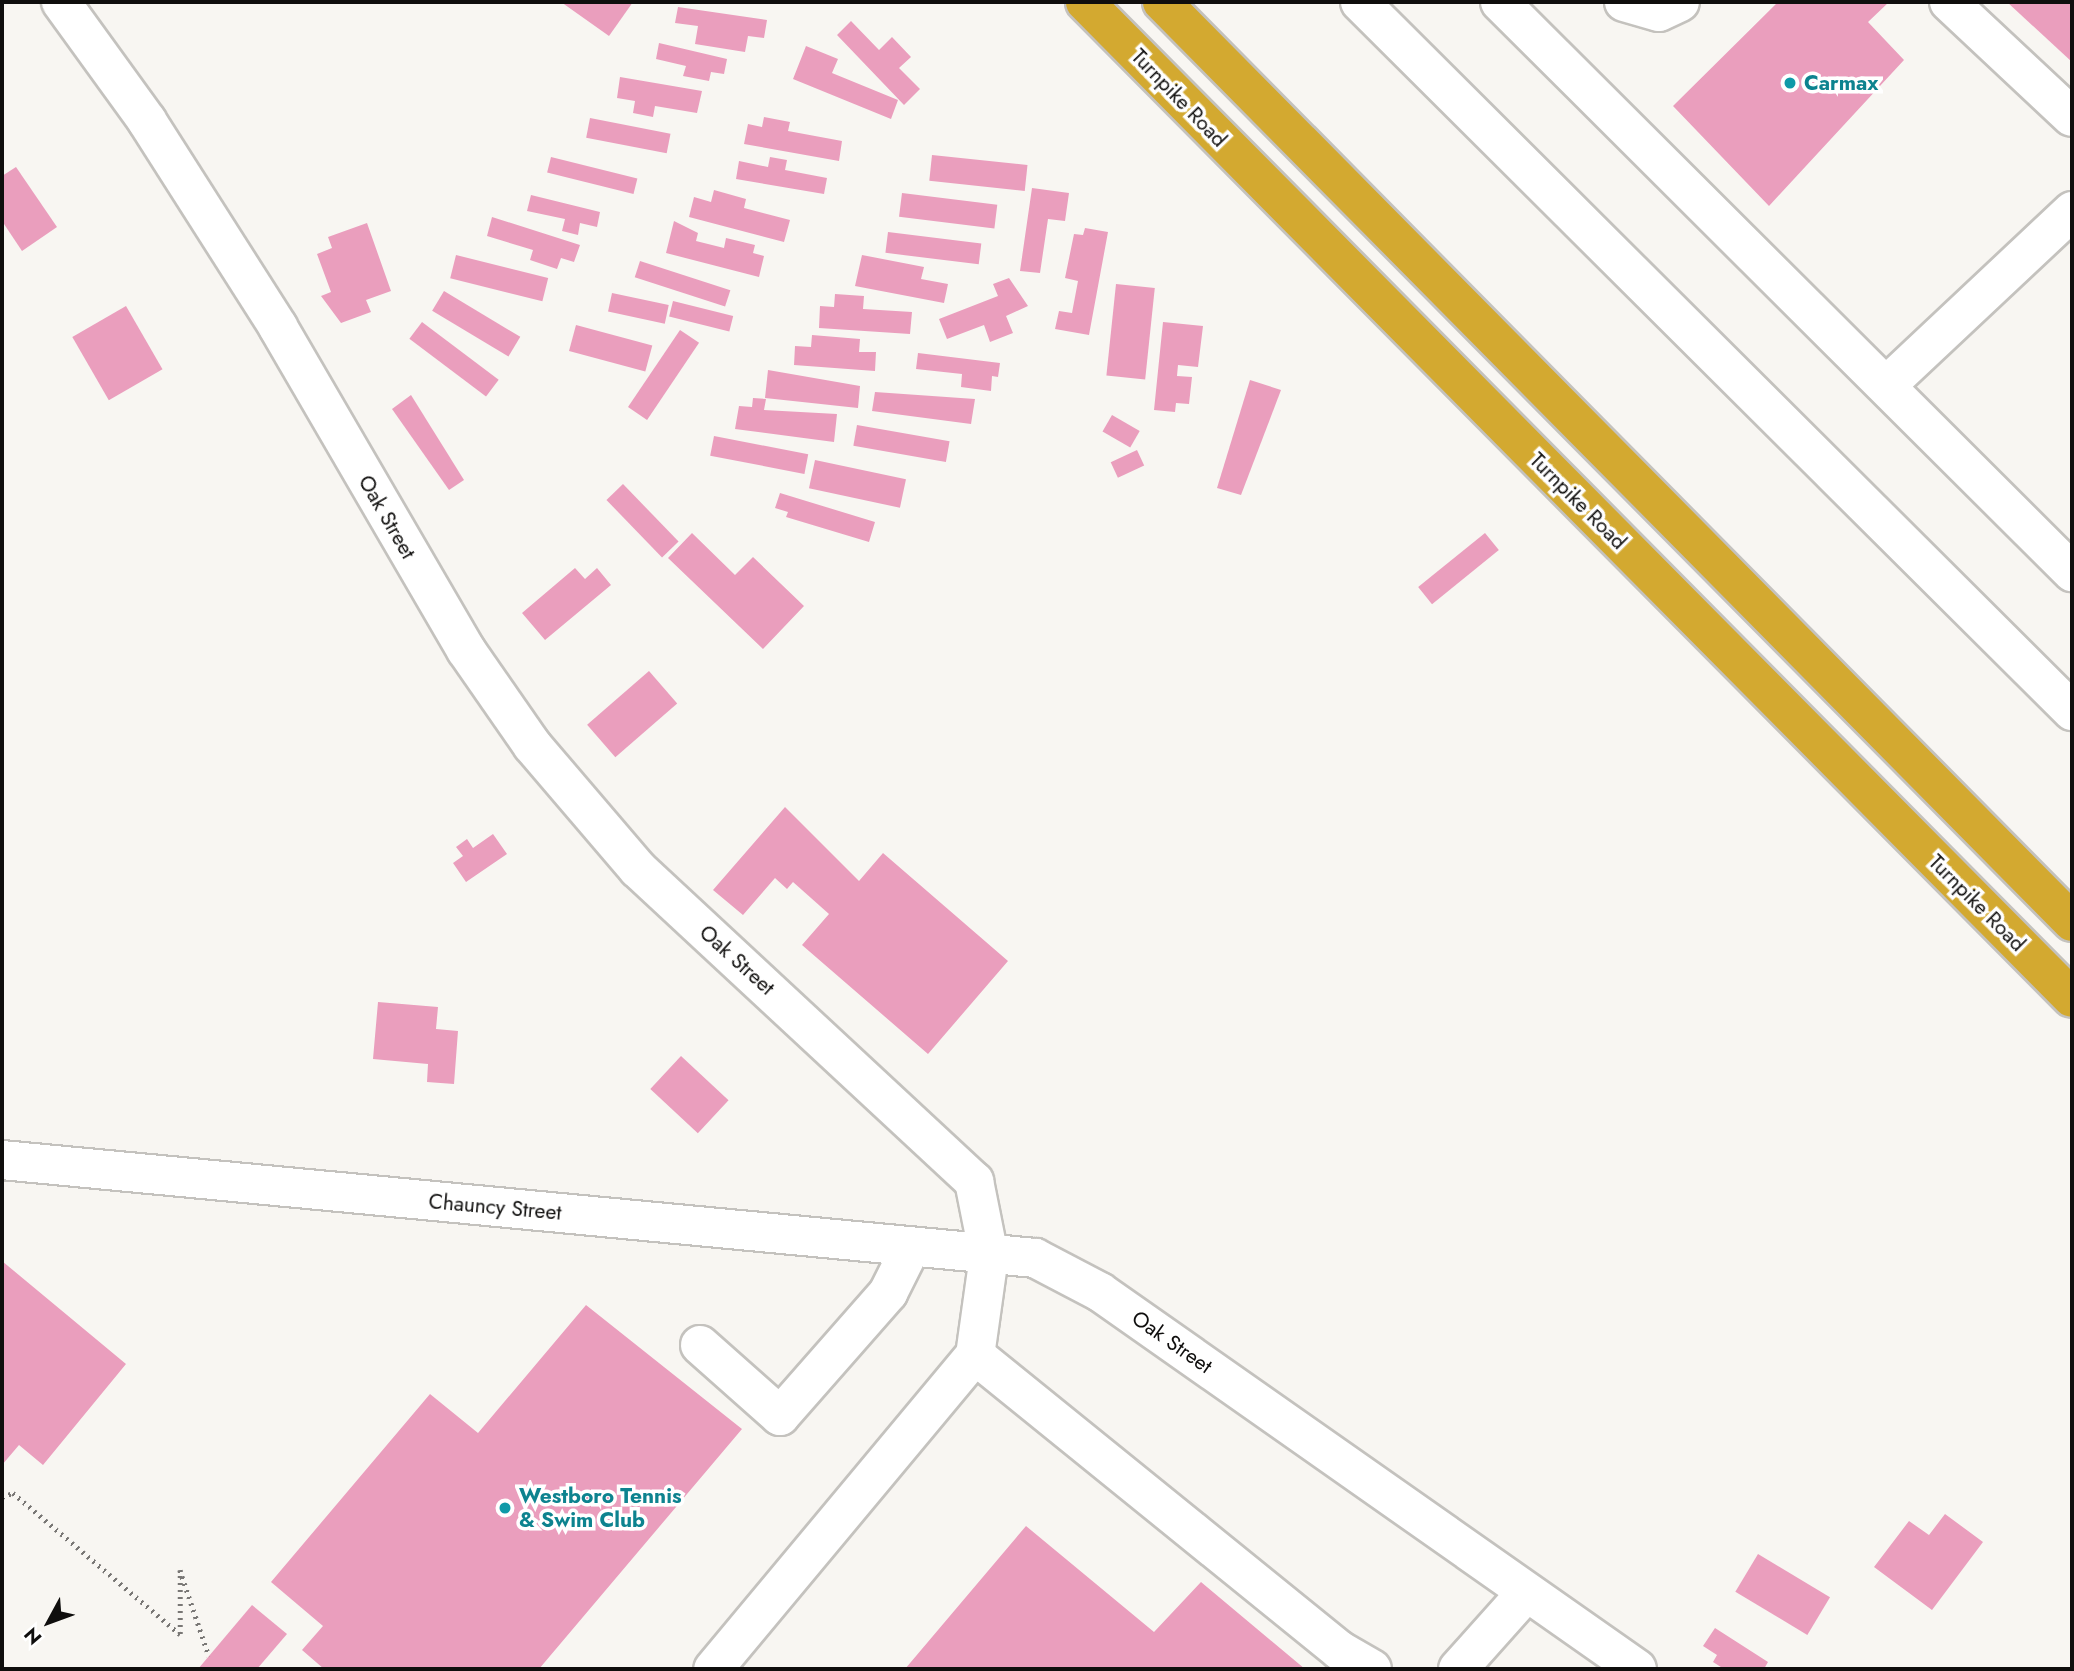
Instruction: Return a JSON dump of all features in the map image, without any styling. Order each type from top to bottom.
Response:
[{"type":"highway","name":"Turnpike Road","points":[[1084,2],[2072,998]]},
{"type":"highway","points":[[1167,4],[2072,922]]},
{"type":"street","name":"Oak Street","points":[[61,2],[147,121],[278,327],[438,605],[524,734],[638,869],[940,1142],[974,1181],[989,1256],[1035,1258],[1100,1292],[1525,1594],[1637,1669]]},
{"type":"street","points":[[1360,2],[2072,711]]},
{"type":"street","points":[[1500,2],[2072,572]]},
{"type":"street","points":[[1623,2],[1659,12],[1680,2]]},
{"type":"street","points":[[1949,2],[2072,117]]},
{"type":"street","points":[[1887,385],[2072,211]]},
{"type":"street","name":"Chauncy Street","points":[[2,1160],[989,1256]]},
{"type":"street","points":[[700,1345],[780,1416],[888,1293],[911,1249]]},
{"type":"street","points":[[713,1669],[975,1355],[989,1256]]},
{"type":"street","points":[[975,1355],[1339,1650],[1372,1669]]},
{"type":"street","points":[[1458,1669],[1525,1594]]},
{"type":"path","points":[[2,1497],[13,1493],[180,1634],[180,1570],[209,1656]]},
{"type":"building","points":[[561,2],[633,2],[609,36]]},
{"type":"building","name":"Carmax","points":[[1778,2],[1889,2],[1868,22],[1904,60],[1769,206],[1673,106]]},
{"type":"building","points":[[2007,2],[2072,2],[2072,62]]},
{"type":"building","points":[[678,7],[767,20],[764,38],[748,36],[745,52],[695,44],[698,26],[675,23]]},
{"type":"building","points":[[851,21],[879,50],[892,37],[911,57],[899,68],[920,89],[904,105],[837,35]]},
{"type":"building","points":[[659,43],[727,59],[724,74],[711,72],[709,81],[683,76],[686,66],[656,59]]},
{"type":"building","points":[[806,46],[838,59],[832,73],[898,100],[891,119],[793,79]]},
{"type":"building","points":[[620,77],[702,91],[697,113],[655,106],[653,117],[633,113],[635,101],[617,98]]},
{"type":"building","points":[[764,117],[790,122],[788,131],[842,141],[839,161],[744,144],[748,124],[762,127]]},
{"type":"building","points":[[590,118],[670,134],[667,153],[586,138]]},
{"type":"building","points":[[932,155],[1027,165],[1025,191],[929,181]]},
{"type":"building","points":[[551,157],[637,179],[633,194],[547,173]]},
{"type":"building","points":[[770,157],[787,160],[785,170],[827,178],[824,194],[736,179],[739,161],[768,167]]},
{"type":"building","points":[[16,167],[57,227],[22,251],[2,221],[2,176]]},
{"type":"building","points":[[1032,188],[1069,193],[1065,221],[1048,219],[1040,273],[1020,271]]},
{"type":"building","points":[[714,190],[746,199],[744,208],[790,220],[784,242],[689,217],[694,197],[711,202]]},
{"type":"building","points":[[902,193],[997,205],[994,229],[899,217]]},
{"type":"building","points":[[531,195],[600,212],[597,227],[580,223],[578,235],[562,231],[565,219],[527,211]]},
{"type":"building","points":[[492,217],[580,245],[574,262],[561,258],[557,269],[530,260],[533,250],[487,236]]},
{"type":"building","points":[[674,221],[698,233],[696,241],[724,248],[726,238],[755,245],[753,253],[764,256],[759,277],[666,253]]},
{"type":"building","points":[[367,223],[391,291],[366,300],[371,312],[341,323],[321,296],[331,292],[317,254],[332,248],[328,237]]},
{"type":"building","points":[[1085,228],[1108,232],[1089,335],[1055,329],[1059,311],[1072,313],[1078,281],[1065,278],[1074,234],[1083,235]]},
{"type":"building","points":[[888,232],[981,243],[979,264],[885,253]]},
{"type":"building","points":[[456,255],[548,278],[542,301],[450,278]]},
{"type":"building","points":[[862,255],[924,267],[921,279],[948,284],[944,303],[855,286]]},
{"type":"building","points":[[640,261],[730,290],[725,307],[635,277]]},
{"type":"building","points":[[1009,278],[1028,306],[1006,316],[1013,333],[990,342],[984,325],[947,339],[939,319],[998,296],[993,284]]},
{"type":"building","points":[[1116,284],[1155,288],[1145,380],[1106,375]]},
{"type":"building","points":[[444,291],[520,337],[508,357],[432,311]]},
{"type":"building","points":[[612,293],[669,305],[665,324],[608,312]]},
{"type":"building","points":[[835,294],[864,296],[863,309],[912,312],[910,334],[819,328],[820,306],[834,307]]},
{"type":"building","points":[[673,301],[733,316],[729,332],[669,317]]},
{"type":"building","points":[[126,306],[163,369],[109,400],[72,337]]},
{"type":"building","points":[[422,322],[499,380],[486,397],[409,339]]},
{"type":"building","points":[[1163,322],[1203,326],[1198,367],[1178,365],[1177,376],[1192,377],[1189,404],[1176,403],[1175,412],[1154,410]]},
{"type":"building","points":[[576,325],[652,345],[645,372],[569,351]]},
{"type":"building","points":[[680,330],[699,343],[647,420],[628,407]]},
{"type":"building","points":[[812,335],[860,339],[859,352],[876,352],[875,371],[794,365],[795,346],[811,347]]},
{"type":"building","points":[[918,353],[1000,363],[998,377],[992,376],[991,391],[961,387],[962,374],[916,369]]},
{"type":"building","points":[[768,370],[860,386],[858,408],[765,398]]},
{"type":"building","points":[[1250,380],[1281,390],[1241,495],[1217,488]]},
{"type":"building","points":[[875,392],[975,399],[971,424],[872,411]]},
{"type":"building","points":[[411,395],[464,480],[449,490],[392,409]]},
{"type":"building","points":[[753,398],[766,399],[764,410],[837,414],[834,442],[735,429],[739,406],[752,407]]},
{"type":"building","points":[[1112,415],[1140,431],[1130,447],[1102,431]]},
{"type":"building","points":[[857,425],[950,441],[946,462],[853,446]]},
{"type":"building","points":[[714,436],[808,454],[804,474],[710,456]]},
{"type":"building","points":[[1137,450],[1144,465],[1118,478],[1111,462]]},
{"type":"building","points":[[815,460],[906,479],[900,508],[809,488]]},
{"type":"building","points":[[623,484],[679,542],[662,558],[606,500]]},
{"type":"building","points":[[780,493],[875,522],[869,542],[786,517],[788,512],[775,508]]},
{"type":"building","points":[[692,533],[735,575],[753,557],[804,606],[763,649],[668,558]]},
{"type":"building","points":[[1485,533],[1499,550],[1432,604],[1418,587]]},
{"type":"building","points":[[575,568],[585,579],[597,568],[611,585],[545,640],[522,613]]},
{"type":"building","points":[[649,671],[677,703],[615,757],[587,725]]},
{"type":"building","points":[[785,807],[859,881],[883,853],[1008,961],[928,1054],[802,945],[829,914],[793,882],[787,889],[775,878],[743,915],[713,890]]},
{"type":"building","points":[[493,834],[507,854],[466,882],[453,863],[463,856],[456,847],[467,839],[473,848]]},
{"type":"building","points":[[378,1002],[438,1007],[436,1029],[458,1031],[454,1084],[427,1082],[428,1064],[373,1059]]},
{"type":"building","points":[[681,1056],[729,1100],[698,1133],[650,1089]]},
{"type":"building","points":[[2,1261],[126,1364],[43,1465],[19,1445],[2,1465]]},
{"type":"building","name":"Westboro Tennis & Swim Club","points":[[586,1305],[742,1429],[539,1669],[324,1669],[302,1650],[323,1626],[271,1582],[430,1394],[478,1433]]},
{"type":"building","points":[[1945,1514],[1983,1542],[1932,1610],[1874,1567],[1909,1521],[1929,1535]]},
{"type":"building","points":[[1026,1526],[1154,1632],[1201,1582],[1305,1669],[905,1669]]},
{"type":"building","points":[[1758,1554],[1830,1597],[1807,1635],[1735,1592]]},
{"type":"building","points":[[252,1605],[287,1634],[257,1669],[198,1669]]},
{"type":"building","points":[[1715,1628],[1768,1662],[1764,1669],[1724,1669],[1713,1662],[1717,1655],[1703,1646]]},
{"type":"place","name":"Carmax","points":[[1790,83]]},
{"type":"place","name":"Westboro Tennis & Swim Club","points":[[505,1508]]}]
